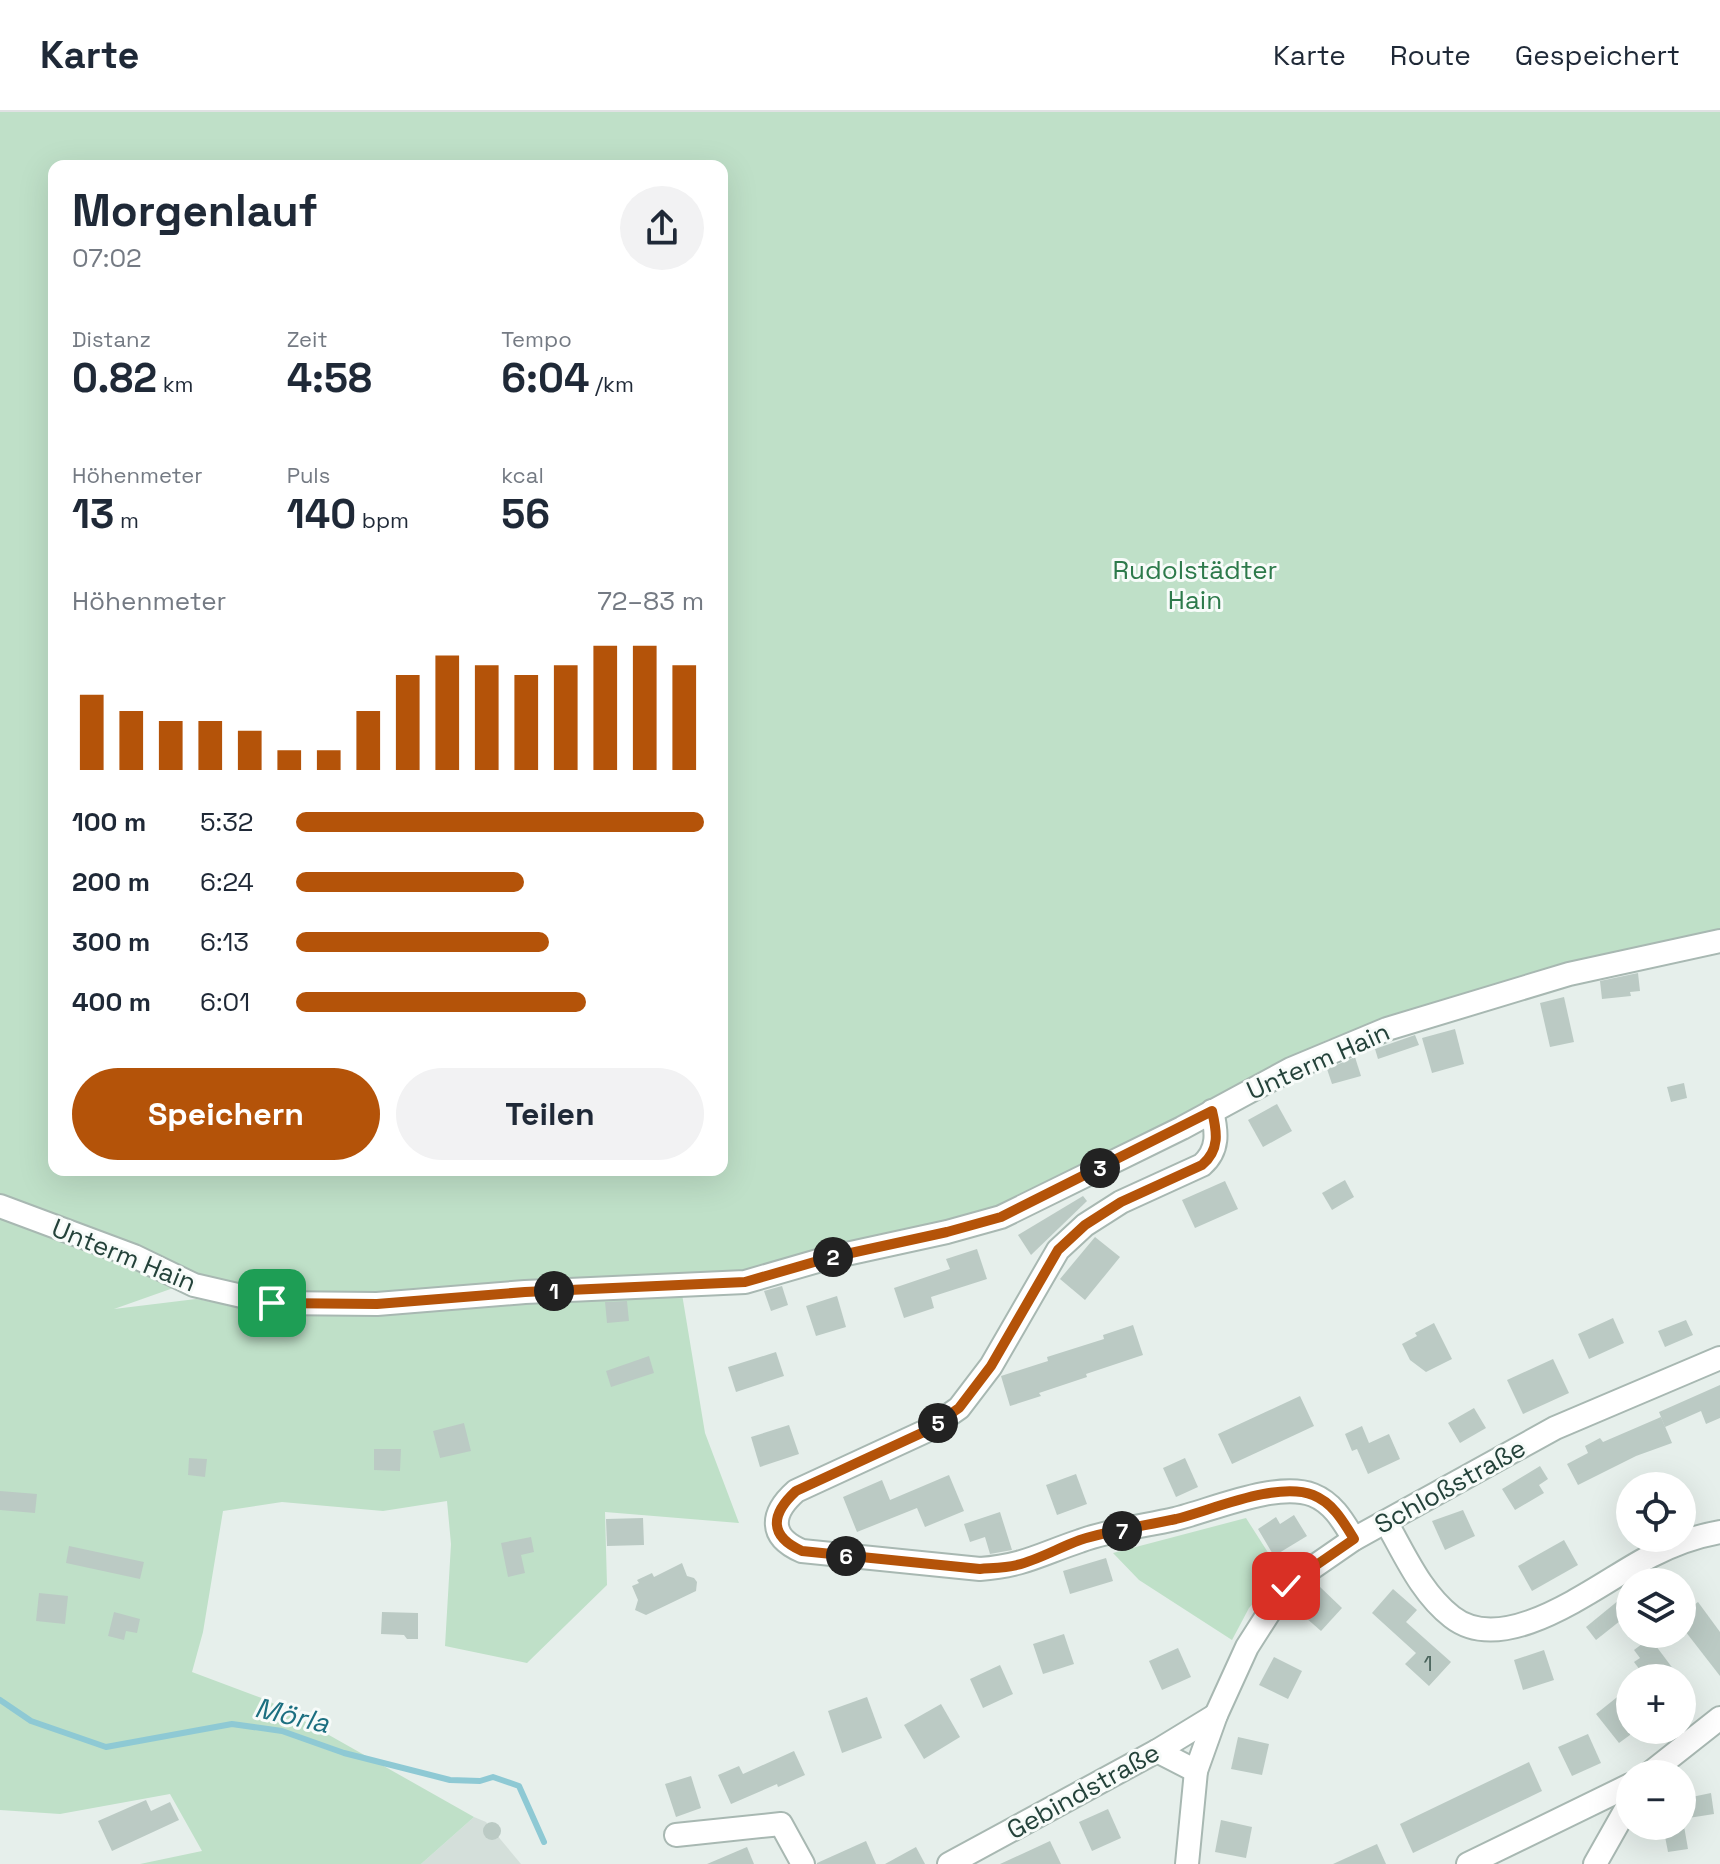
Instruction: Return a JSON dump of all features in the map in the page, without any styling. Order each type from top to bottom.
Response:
[{"type":"street","name":"Unterm Hain","points":[[0,1206],[134,1256],[194,1285],[272,1303],[377,1304],[525,1292],[745,1282],[828,1258],[1001,1217],[1291,1069],[1387,1029],[1569,974],[1720,941]]},
{"type":"street","points":[[1212,1111],[1217,1131],[1210,1158],[1202,1165],[1121,1202],[1085,1225],[1058,1250],[991,1366],[959,1408],[926,1431],[796,1491],[784,1502],[776,1518],[777,1529],[786,1544],[802,1551],[980,1569],[1003,1568],[1020,1565],[1081,1540],[1237,1501],[1292,1491],[1315,1496],[1331,1506],[1354,1539]]},
{"type":"street","name":"Schloßstraße","points":[[1187,1864],[1196,1771],[1216,1715],[1247,1647],[1286,1586],[1354,1539],[1555,1428],[1720,1358]]},
{"type":"street","points":[[1386,1522],[1418,1580],[1437,1603],[1454,1619],[1493,1630],[1516,1627],[1550,1613],[1652,1555],[1703,1535],[1720,1532]]},
{"type":"street","name":"Gebindstraße","points":[[949,1864],[1157,1751],[1216,1715]]},
{"type":"street","points":[[1667,1760],[1720,1718]]},
{"type":"street","points":[[1157,1751],[1196,1771]]},
{"type":"street","points":[[1468,1864],[1616,1792]]},
{"type":"street","points":[[676,1835],[783,1815],[803,1864]]},
{"type":"street","points":[[1595,1864],[1616,1827]]},
{"type":"shaded area","points":[[474,1817],[486,1822],[521,1864],[421,1864]]},
{"type":"green space","name":"Rudolstädter Hain","points":[[0,112],[1720,112],[1720,935],[1425,1010],[1327,1040],[1044,1188],[973,1217],[731,1278],[334,1297],[179,1286],[114,1309],[196,1299],[278,1313],[682,1294],[705,1433],[739,1523],[605,1512],[607,1585],[527,1663],[445,1646],[451,1544],[447,1501],[383,1511],[282,1502],[223,1511],[203,1632],[192,1672],[267,1700],[474,1817],[421,1864],[140,1864],[202,1851],[170,1794],[60,1814],[0,1810]]},
{"type":"green space","points":[[1246,1518],[1281,1573],[1249,1608],[1232,1640],[1139,1580],[1113,1553]]},
{"type":"building","points":[[1638,973],[1640,991],[1630,992],[1631,996],[1602,999],[1600,981]]},
{"type":"building","points":[[1564,997],[1574,1042],[1550,1047],[1540,1003]]},
{"type":"building","points":[[1455,1029],[1464,1064],[1432,1073],[1422,1038]]},
{"type":"building","points":[[1415,1035],[1419,1045],[1378,1059],[1375,1049]]},
{"type":"building","points":[[1355,1057],[1361,1076],[1332,1084],[1327,1069]]},
{"type":"building","points":[[1684,1083],[1687,1098],[1671,1102],[1667,1087]]},
{"type":"building","points":[[1277,1104],[1292,1131],[1263,1147],[1248,1120]]},
{"type":"building","points":[[1345,1180],[1354,1197],[1332,1210],[1322,1193]]},
{"type":"building","points":[[1225,1181],[1238,1209],[1195,1228],[1182,1200]]},
{"type":"building","points":[[1083,1196],[1087,1201],[1031,1255],[1018,1235]]},
{"type":"building","points":[[1095,1237],[1120,1257],[1085,1300],[1060,1279]]},
{"type":"building","points":[[977,1249],[987,1279],[931,1297],[934,1308],[904,1318],[894,1288],[950,1269],[946,1259]]},
{"type":"building","points":[[782,1286],[788,1305],[771,1311],[764,1291]]},
{"type":"building","points":[[837,1296],[846,1327],[816,1336],[806,1306]]},
{"type":"building","points":[[627,1301],[629,1321],[607,1323],[605,1302]]},
{"type":"building","points":[[1613,1318],[1624,1343],[1589,1359],[1578,1334]]},
{"type":"building","points":[[1686,1320],[1693,1335],[1665,1347],[1658,1331]]},
{"type":"building","points":[[1434,1323],[1452,1359],[1426,1372],[1410,1360],[1402,1344]]},
{"type":"building","points":[[1133,1325],[1143,1355],[1086,1374],[1087,1377],[1010,1406],[1001,1376],[1048,1361],[1047,1357],[1104,1339],[1103,1335]]},
{"type":"building","points":[[776,1352],[784,1376],[736,1392],[728,1367]]},
{"type":"building","points":[[649,1356],[654,1373],[611,1387],[606,1371]]},
{"type":"building","points":[[1553,1359],[1569,1393],[1523,1414],[1507,1380]]},
{"type":"building","points":[[1720,1385],[1720,1418],[1706,1424],[1701,1411],[1665,1427],[1659,1412]]},
{"type":"building","points":[[1300,1396],[1314,1426],[1232,1464],[1218,1434]]},
{"type":"building","points":[[1474,1408],[1486,1428],[1460,1443],[1448,1423]]},
{"type":"building","points":[[1661,1417],[1672,1443],[1636,1456],[1578,1485],[1567,1464],[1588,1453],[1585,1446],[1600,1438],[1603,1442]]},
{"type":"building","points":[[464,1423],[471,1451],[440,1458],[433,1431]]},
{"type":"building","points":[[789,1425],[799,1454],[760,1467],[751,1437]]},
{"type":"building","points":[[1362,1426],[1369,1443],[1389,1434],[1400,1459],[1368,1474],[1357,1449],[1352,1451],[1345,1434]]},
{"type":"building","points":[[374,1449],[401,1449],[400,1471],[374,1470]]},
{"type":"building","points":[[189,1458],[207,1459],[205,1477],[188,1475]]},
{"type":"building","points":[[1185,1458],[1198,1487],[1176,1497],[1163,1468]]},
{"type":"building","points":[[1540,1466],[1548,1479],[1539,1485],[1544,1493],[1515,1510],[1502,1489]]},
{"type":"building","points":[[1076,1474],[1087,1504],[1057,1515],[1046,1485]]},
{"type":"building","points":[[949,1475],[964,1511],[925,1527],[917,1508],[857,1532],[843,1497],[882,1480],[890,1500]]},
{"type":"building","points":[[0,1491],[37,1494],[35,1513],[0,1510]]},
{"type":"building","points":[[1463,1510],[1475,1536],[1445,1550],[1432,1521]]},
{"type":"building","points":[[1000,1512],[1012,1550],[990,1554],[985,1537],[970,1542],[964,1524]]},
{"type":"building","points":[[1294,1515],[1307,1536],[1274,1556],[1258,1529],[1276,1517],[1280,1524]]},
{"type":"building","points":[[643,1518],[644,1545],[607,1546],[606,1519]]},
{"type":"building","points":[[531,1537],[534,1552],[521,1555],[525,1573],[508,1577],[501,1543]]},
{"type":"building","points":[[1564,1540],[1578,1565],[1532,1591],[1518,1566]]},
{"type":"building","points":[[69,1546],[144,1562],[140,1579],[66,1563]]},
{"type":"building","points":[[1106,1558],[1113,1581],[1070,1594],[1063,1571]]},
{"type":"building","points":[[682,1563],[687,1576],[697,1582],[696,1591],[646,1615],[635,1610],[638,1600],[632,1586],[639,1583],[637,1580],[652,1573],[654,1577]]},
{"type":"building","points":[[1319,1586],[1342,1608],[1321,1631],[1297,1610]]},
{"type":"building","points":[[1393,1589],[1417,1610],[1406,1622],[1451,1662],[1429,1686],[1405,1664],[1416,1653],[1372,1613]]},
{"type":"building","points":[[39,1593],[68,1596],[65,1624],[36,1621]]},
{"type":"building","points":[[1616,1602],[1616,1624],[1596,1640],[1586,1627]]},
{"type":"building","points":[[1698,1602],[1720,1632],[1720,1676],[1696,1645]]},
{"type":"building","points":[[114,1612],[140,1619],[137,1633],[126,1631],[124,1640],[108,1636]]},
{"type":"building","points":[[382,1612],[418,1613],[418,1639],[381,1634]]},
{"type":"building","points":[[1064,1634],[1074,1664],[1043,1674],[1033,1644]]},
{"type":"building","points":[[1178,1648],[1191,1677],[1162,1690],[1149,1661]]},
{"type":"building","points":[[1658,1648],[1670,1664],[1636,1664],[1640,1658],[1634,1650]]},
{"type":"building","points":[[1544,1650],[1554,1680],[1523,1690],[1514,1660]]},
{"type":"building","points":[[1274,1657],[1302,1671],[1288,1699],[1259,1685]]},
{"type":"building","points":[[1000,1665],[1013,1694],[983,1708],[970,1679]]},
{"type":"building","points":[[867,1697],[882,1738],[842,1753],[828,1711]]},
{"type":"building","points":[[1616,1698],[1616,1739],[1596,1714]]},
{"type":"building","points":[[941,1704],[960,1737],[924,1759],[904,1725]]},
{"type":"building","points":[[1588,1734],[1601,1763],[1572,1776],[1558,1747]]},
{"type":"building","points":[[1238,1737],[1269,1744],[1262,1775],[1231,1769]]},
{"type":"building","points":[[794,1751],[805,1775],[731,1804],[718,1775],[739,1766],[743,1774]]},
{"type":"building","points":[[1529,1762],[1542,1791],[1413,1853],[1400,1824]]},
{"type":"building","points":[[691,1776],[701,1808],[676,1817],[665,1784]]},
{"type":"building","points":[[1711,1793],[1714,1814],[1696,1817],[1696,1796]]},
{"type":"building","points":[[146,1800],[151,1811],[170,1802],[179,1820],[112,1851],[98,1821]]},
{"type":"building","points":[[1108,1809],[1121,1838],[1092,1851],[1079,1822]]},
{"type":"building","points":[[1221,1820],[1252,1827],[1246,1858],[1215,1852]]},
{"type":"building","points":[[492,1822],[501,1831],[492,1840],[483,1831]]},
{"type":"building","points":[[1666,1840],[1686,1840],[1688,1849],[1668,1852]]},
{"type":"building","points":[[866,1841],[876,1864],[817,1864],[817,1863]]},
{"type":"building","points":[[1050,1841],[1061,1864],[1000,1864]]},
{"type":"building","points":[[1377,1844],[1386,1864],[1333,1864]]},
{"type":"building","points":[[747,1847],[754,1864],[707,1864]]},
{"type":"building","points":[[916,1847],[925,1864],[885,1864]]},
{"type":"waterway","name":"Mörla","points":[[0,1700],[31,1721],[106,1747],[232,1724],[282,1731],[344,1753],[450,1780],[480,1781],[493,1777],[519,1786],[544,1842]]},
{"type":"route","points":[[272,1303],[377,1304],[525,1292],[745,1282],[828,1258],[1001,1217],[1212,1111],[1217,1131],[1210,1158],[1202,1165],[1121,1202],[1085,1225],[1058,1250],[991,1366],[959,1408],[926,1431],[796,1491],[784,1502],[776,1518],[777,1529],[786,1544],[802,1551],[980,1569],[1003,1568],[1020,1565],[1081,1540],[1237,1501],[1300,1491],[1331,1506],[1354,1539],[1286,1586]]}]
